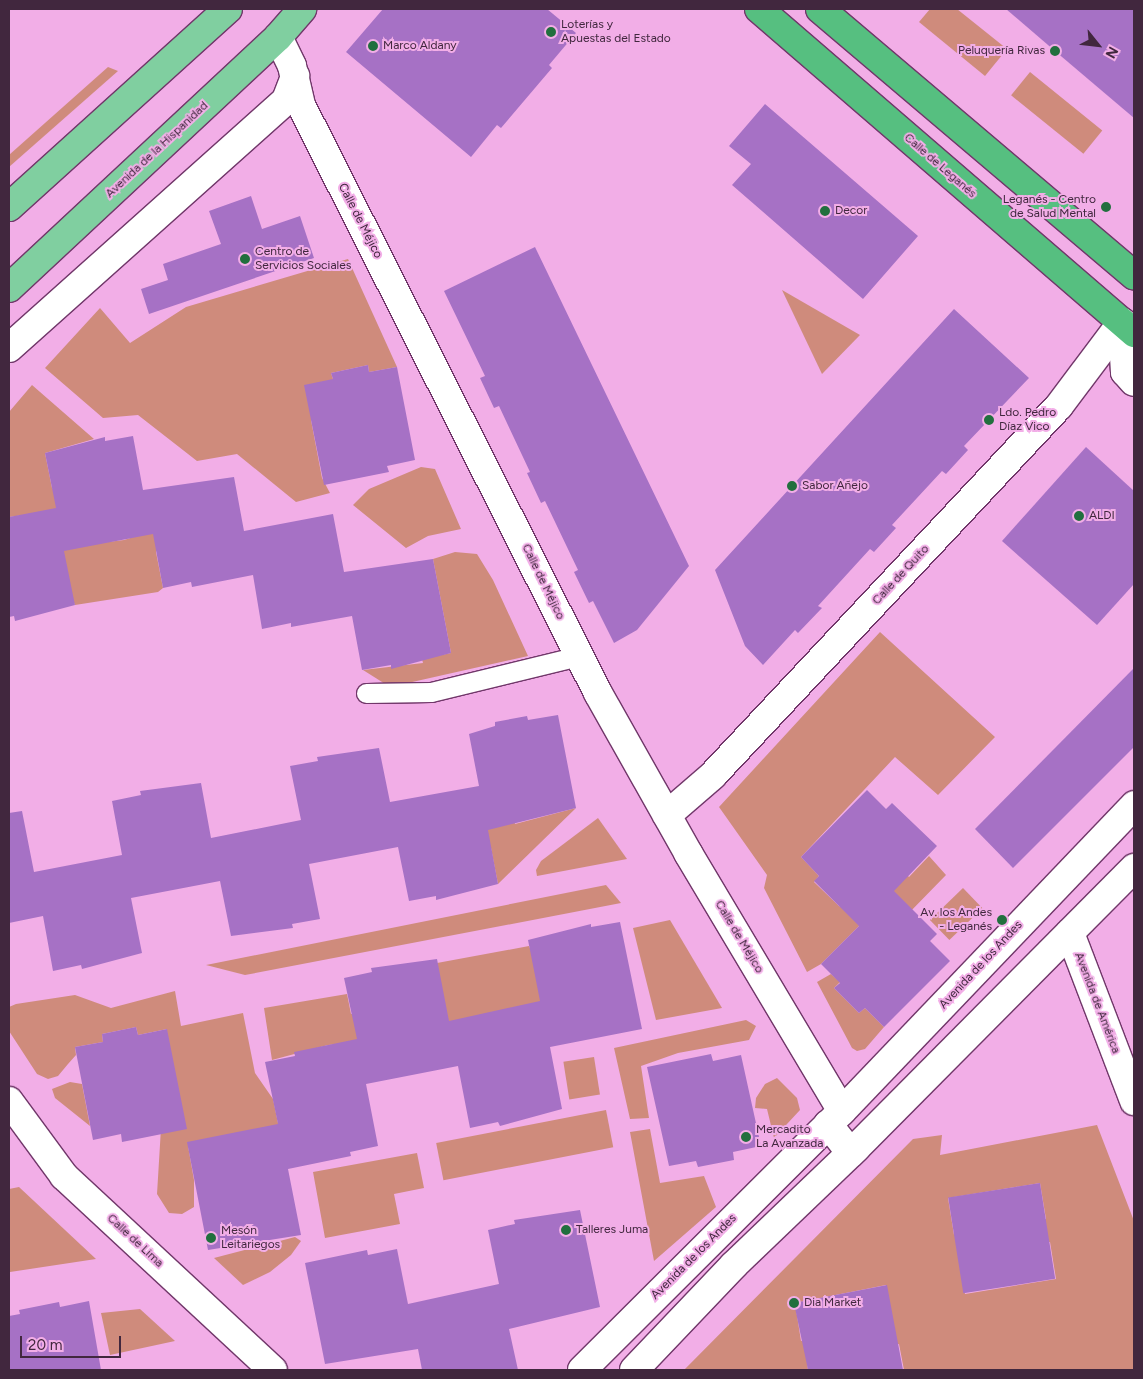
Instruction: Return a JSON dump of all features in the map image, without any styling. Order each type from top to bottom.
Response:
[{"type":"highway","name":"Calle de Leganés","points":[[759,9],[1128,328]]},
{"type":"highway","points":[[820,9],[1134,275]]},
{"type":"main road","points":[[9,207],[228,9]]},
{"type":"main road","name":"Avenida de la Hispanidad","points":[[9,288],[278,37],[302,9]]},
{"type":"street","name":"Calle de Méjico","points":[[278,37],[296,76],[301,105],[580,656],[835,1118]]},
{"type":"street","points":[[9,348],[286,100],[296,76]]},
{"type":"street","points":[[1128,328],[1125,372],[1134,382]]},
{"type":"street","name":"Calle de Quito","points":[[667,815],[712,776],[1059,406],[1128,328]]},
{"type":"street","name":"Avenida de los Andes","points":[[582,1370],[835,1118],[1134,805]]},
{"type":"street","points":[[634,1370],[734,1265],[851,1153],[1134,868]]},
{"type":"street","name":"Avenida de América","points":[[1070,933],[1133,1095]]},
{"type":"street","name":"Calle de Lima","points":[[9,1101],[64,1176],[273,1370]]},
{"type":"street","points":[[835,1118],[851,1153]]},
{"type":"lane","points":[[366,692],[431,692],[580,656]]},
{"type":"shaded area","points":[[930,9],[957,9],[1007,49],[985,76],[919,22]]},
{"type":"shaded area","points":[[108,67],[118,71],[9,167],[9,155]]},
{"type":"shaded area","points":[[1030,72],[1102,131],[1083,154],[1011,95]]},
{"type":"shaded area","points":[[348,259],[397,367],[369,372],[368,365],[331,373],[333,379],[311,420],[322,478],[330,493],[296,502],[237,454],[197,461],[138,415],[103,418],[45,368],[100,308],[130,343],[186,307]]},
{"type":"shaded area","points":[[782,290],[860,335],[822,374]]},
{"type":"shaded area","points":[[32,385],[94,439],[45,453],[52,488],[69,509],[9,517],[9,412]]},
{"type":"shaded area","points":[[421,467],[435,469],[461,529],[428,536],[406,548],[353,505],[369,489]]},
{"type":"shaded area","points":[[165,527],[156,552],[163,588],[158,592],[75,605],[51,549],[124,540]]},
{"type":"shaded area","points":[[455,552],[477,554],[493,580],[528,656],[390,687],[363,670],[423,663],[422,659],[451,653],[433,559]]},
{"type":"shaded area","points":[[880,632],[995,737],[938,795],[895,757],[801,857],[819,876],[814,882],[839,906],[865,920],[821,964],[807,972],[764,888],[767,875],[719,807]]},
{"type":"shaded area","points":[[576,808],[498,884],[491,848],[474,828],[514,820],[515,824]]},
{"type":"shaded area","points":[[598,818],[627,859],[537,876],[536,870],[541,861]]},
{"type":"shaded area","points":[[888,856],[909,877],[929,856],[946,875],[906,916],[867,878]]},
{"type":"shaded area","points":[[606,885],[621,903],[245,975],[206,965]]},
{"type":"shaded area","points":[[963,888],[982,908],[949,940],[930,920]]},
{"type":"shaded area","points":[[670,920],[722,1008],[656,1020],[633,928]]},
{"type":"shaded area","points":[[529,946],[553,1004],[438,1027],[437,963]]},
{"type":"shaded area","points":[[831,974],[840,982],[834,988],[859,1013],[865,1008],[884,1027],[865,1049],[857,1051],[852,1048],[817,982]]},
{"type":"shaded area","points":[[175,991],[181,1026],[243,1013],[255,1073],[273,1099],[279,1128],[188,1146],[194,1180],[194,1207],[182,1214],[169,1213],[157,1194],[167,1029],[138,1035],[136,1027],[102,1034],[103,1042],[75,1047],[76,1055],[58,1076],[48,1079],[37,1074],[9,1031],[9,1007],[16,1004],[75,995],[111,1008]]},
{"type":"shaded area","points":[[347,994],[351,1014],[364,1012],[369,1041],[328,1045],[272,1060],[264,1008]]},
{"type":"shaded area","points":[[746,1020],[756,1026],[749,1040],[678,1053],[641,1066],[649,1118],[630,1119],[614,1048]]},
{"type":"shaded area","points":[[594,1057],[600,1095],[569,1099],[563,1062]]},
{"type":"shaded area","points":[[777,1078],[797,1098],[800,1110],[774,1138],[767,1109],[755,1108],[756,1098],[765,1084]]},
{"type":"shaded area","points":[[70,1082],[82,1084],[90,1126],[55,1098],[52,1089]]},
{"type":"shaded area","points":[[606,1110],[613,1147],[443,1180],[436,1143]]},
{"type":"shaded area","points":[[1097,1125],[1134,1221],[1134,1370],[904,1370],[899,1344],[878,1348],[886,1285],[795,1303],[801,1341],[822,1337],[807,1362],[808,1370],[684,1370],[913,1139],[942,1135],[940,1155]],"holes":[[[1040,1183],[1046,1219],[1027,1222],[1031,1245],[1050,1242],[1056,1279],[965,1294],[959,1257],[974,1231],[954,1235],[948,1198]]]},
{"type":"shaded area","points":[[650,1129],[660,1183],[704,1176],[716,1207],[654,1261],[630,1132]]},
{"type":"shaded area","points":[[417,1153],[424,1188],[394,1194],[400,1224],[325,1238],[313,1172]]},
{"type":"shaded area","points":[[19,1187],[96,1259],[10,1272],[9,1189]]},
{"type":"shaded area","points":[[295,1237],[301,1241],[291,1255],[270,1272],[243,1285],[214,1258]]},
{"type":"shaded area","points":[[140,1309],[175,1341],[110,1355],[101,1313]]},
{"type":"building","points":[[383,9],[547,9],[576,33],[549,65],[552,68],[501,128],[497,125],[471,157],[346,52]]},
{"type":"building","points":[[1006,9],[1134,9],[1134,118],[1055,51]]},
{"type":"building","name":"Decor","points":[[765,104],[918,236],[863,299],[732,185],[751,164],[729,146]]},
{"type":"building","name":"Centro de Servicios Sociales","points":[[251,196],[262,229],[300,216],[314,258],[149,314],[141,289],[168,280],[163,264],[221,244],[209,211]]},
{"type":"building","points":[[535,247],[689,566],[637,630],[614,643],[593,601],[589,603],[574,572],[578,570],[545,501],[541,503],[527,473],[530,472],[499,406],[494,408],[480,378],[485,376],[444,291]]},
{"type":"building","points":[[954,309],[1029,378],[964,446],[968,450],[946,474],[942,471],[892,525],[896,528],[874,552],[870,549],[818,606],[822,608],[798,633],[795,630],[763,665],[745,646],[715,570]]},
{"type":"building","points":[[368,365],[369,372],[397,367],[415,460],[387,466],[389,472],[324,485],[304,385],[333,379],[331,373]]},
{"type":"building","points":[[133,436],[143,490],[234,477],[244,531],[333,514],[344,572],[433,559],[451,653],[391,669],[391,665],[362,670],[352,616],[291,627],[291,623],[262,629],[253,575],[192,587],[191,582],[163,588],[153,534],[64,551],[75,605],[15,621],[14,616],[9,617],[9,517],[56,508],[45,453],[105,437],[105,441]]},
{"type":"building","name":"ALDI","points":[[1086,447],[1134,491],[1134,584],[1097,625],[1002,541]]},
{"type":"building","points":[[1134,668],[1134,747],[1013,868],[975,829]]},
{"type":"building","points":[[558,715],[576,808],[488,830],[498,884],[436,900],[436,896],[409,901],[398,847],[309,864],[320,919],[292,924],[293,928],[231,936],[220,881],[131,898],[142,953],[82,969],[81,965],[53,971],[43,916],[9,923],[9,813],[22,811],[34,872],[122,855],[112,801],[141,795],[140,791],[201,783],[211,838],[301,820],[290,766],[318,761],[317,757],[379,748],[390,802],[479,786],[469,734],[495,726],[495,722],[527,716],[528,720]]},
{"type":"building","points":[[867,790],[886,809],[892,803],[937,846],[894,891],[937,934],[930,941],[950,961],[884,1027],[865,1008],[859,1013],[834,988],[840,983],[821,964],[859,926],[814,881],[819,876],[801,857]]},
{"type":"building","points":[[620,922],[642,1029],[550,1047],[562,1109],[500,1126],[498,1122],[470,1128],[458,1066],[366,1084],[378,1146],[350,1152],[351,1156],[288,1169],[301,1235],[208,1250],[187,1142],[278,1124],[265,1062],[295,1056],[294,1052],[357,1039],[344,978],[372,972],[371,968],[437,959],[449,1021],[540,1001],[528,940],[591,924],[591,927]]},
{"type":"building","points":[[136,1027],[138,1035],[167,1029],[187,1129],[122,1142],[121,1134],[93,1140],[75,1047],[103,1042],[102,1034]]},
{"type":"building","points":[[711,1054],[713,1061],[741,1055],[761,1146],[733,1152],[734,1160],[698,1167],[696,1161],[669,1166],[647,1067]]},
{"type":"building","points":[[1040,1183],[1055,1279],[963,1293],[948,1198]]},
{"type":"building","points":[[580,1210],[600,1307],[509,1329],[518,1370],[422,1370],[418,1349],[325,1364],[305,1263],[367,1250],[368,1255],[397,1249],[408,1304],[499,1284],[488,1230],[515,1224],[514,1220]]},
{"type":"building","points":[[887,1285],[903,1370],[808,1370],[794,1303]]},
{"type":"building","points":[[89,1301],[101,1370],[9,1370],[9,1316],[20,1314],[19,1310],[59,1302],[60,1307]]},
{"type":"place","name":"Loterías y Apuestas del Estado","points":[[551,32]]},
{"type":"place","name":"Marco Aldany","points":[[373,46]]},
{"type":"place","name":"Peluquería Rivas","points":[[1055,51]]},
{"type":"place","name":"Leganés - Centro de Salud Mental","points":[[1106,207]]},
{"type":"place","name":"Decor","points":[[825,211]]},
{"type":"place","name":"Centro de Servicios Sociales","points":[[245,259]]},
{"type":"place","name":"Ldo. Pedro Díaz Vico","points":[[989,420]]},
{"type":"place","name":"Sabor Añejo","points":[[792,486]]},
{"type":"place","name":"ALDI","points":[[1079,516]]},
{"type":"place","name":"Av. los Andes - Leganés","points":[[1002,920]]},
{"type":"place","name":"Mercadito La Avanzada","points":[[746,1137]]},
{"type":"place","name":"Talleres Juma","points":[[566,1230]]},
{"type":"place","name":"Mesón Leitariegos","points":[[211,1238]]},
{"type":"place","name":"Dia Market","points":[[794,1303]]}]
